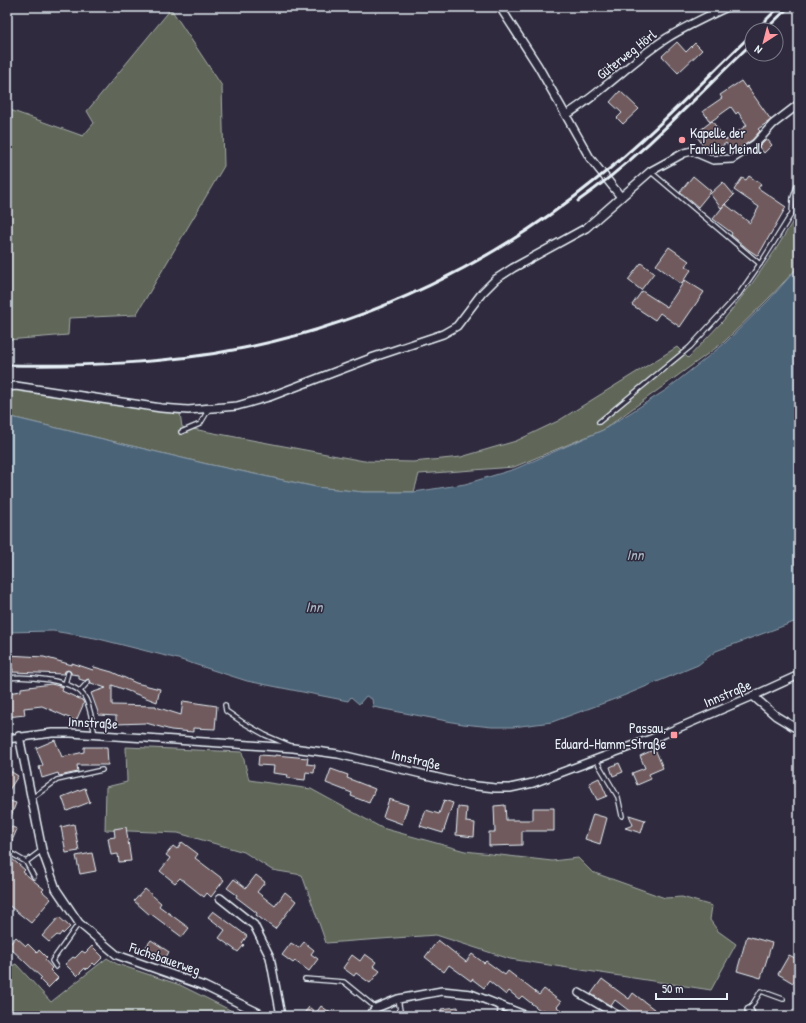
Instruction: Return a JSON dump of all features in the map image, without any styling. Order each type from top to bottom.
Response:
[{"type":"street","points":[[500,7],[538,66],[590,158],[621,197]]},
{"type":"street","name":"Güterweg Hörl","points":[[566,115],[580,107],[622,72],[666,39],[697,21],[727,7]]},
{"type":"street","points":[[7,387],[16,386],[161,408],[188,410],[237,406],[269,397],[374,357],[443,334],[457,326],[482,293],[496,279],[586,228],[651,171],[684,153],[692,151],[713,160],[732,159],[755,144],[773,124],[799,104]]},
{"type":"street","name":"Innstraße","points":[[7,738],[52,733],[293,748],[338,754],[468,785],[510,788],[533,783],[664,734],[799,675]]},
{"type":"street","points":[[753,696],[776,716],[799,730]]},
{"type":"street","name":"Fuchsbauerweg","points":[[19,736],[42,850],[56,889],[79,923],[117,955],[204,986],[259,1013],[262,1016]]},
{"type":"street","points":[[220,898],[254,925],[270,958],[281,1016]]},
{"type":"street","points":[[369,1016],[376,1008],[398,999],[442,991],[471,994],[527,1016]]},
{"type":"street","points":[[579,993],[619,1016]]},
{"type":"lane","points":[[651,171],[760,264]]},
{"type":"lane","points":[[599,422],[701,336],[739,294],[792,213],[793,198],[799,180]]},
{"type":"lane","points":[[182,432],[200,424],[209,409]]},
{"type":"lane","points":[[65,684],[68,673]]},
{"type":"lane","points":[[7,678],[42,678],[76,688],[87,701],[95,735]]},
{"type":"lane","points":[[80,691],[88,682]]},
{"type":"lane","points":[[225,705],[226,711],[242,722],[293,748]]},
{"type":"lane","points":[[596,760],[618,797],[622,816]]},
{"type":"lane","points":[[32,798],[57,780],[102,770]]},
{"type":"lane","points":[[26,862],[42,850]]},
{"type":"lane","points":[[7,851],[26,862],[34,877]]},
{"type":"lane","points":[[56,967],[52,962],[79,923]]},
{"type":"lane","points":[[305,979],[344,982],[376,1008]]},
{"type":"lane","points":[[750,1013],[761,991],[783,999]]},
{"type":"lane","points":[[398,999],[401,1016]]},
{"type":"lane","points":[[499,1016],[501,1006]]},
{"type":"green space","points":[[171,9],[222,86],[224,166],[136,315],[69,318],[68,335],[7,340],[7,109],[83,136],[94,123],[87,111]]},
{"type":"green space","points":[[799,191],[799,266],[724,342],[603,430],[514,467],[419,474],[414,492],[363,492],[316,487],[207,464],[7,416],[7,383],[22,383],[61,394],[180,413],[182,427],[364,461],[413,462],[461,457],[516,441],[558,421],[677,347],[688,358],[722,322],[751,285],[776,249],[796,216]]},
{"type":"green space","points":[[126,747],[242,752],[249,780],[311,789],[382,828],[465,851],[552,861],[578,858],[592,872],[665,898],[682,897],[712,906],[710,920],[718,931],[736,944],[711,990],[510,959],[436,935],[326,943],[302,875],[272,870],[244,852],[178,833],[105,830],[106,787],[127,782]]},
{"type":"green space","points":[[107,958],[117,964],[180,985],[242,1016],[7,1016],[7,968],[16,964],[51,1002]]},
{"type":"water","name":"Inn","points":[[799,266],[799,620],[716,651],[698,665],[623,696],[552,722],[513,727],[492,727],[463,724],[373,707],[372,699],[366,696],[359,704],[351,697],[348,701],[247,681],[178,659],[95,638],[53,631],[7,632],[7,416],[207,464],[316,487],[363,492],[414,492],[465,484],[515,469],[603,430],[666,390],[725,343],[769,300]]},
{"type":"building","points":[[677,42],[686,52],[695,43],[702,50],[678,73],[662,56]]},
{"type":"building","points":[[741,81],[746,88],[747,86],[771,120],[758,129],[760,131],[752,140],[733,153],[726,143],[711,154],[695,134],[712,121],[726,140],[747,125],[738,112],[736,114],[731,107],[710,122],[703,111],[722,98],[720,95]]},
{"type":"building","points":[[620,91],[639,109],[623,124],[617,118],[622,113],[610,102]]},
{"type":"building","points":[[767,139],[772,145],[764,153],[759,147]]},
{"type":"building","points":[[693,176],[711,191],[698,207],[680,192]]},
{"type":"building","points":[[749,176],[761,184],[758,188],[786,207],[758,256],[731,235],[732,233],[713,219],[725,204],[750,223],[759,207],[734,190],[742,178],[746,180]]},
{"type":"building","points":[[723,182],[734,195],[721,208],[710,194]]},
{"type":"building","points":[[669,247],[689,261],[685,266],[691,270],[681,284],[656,265]]},
{"type":"building","points":[[641,263],[654,273],[641,290],[628,280]]},
{"type":"building","points":[[685,280],[704,292],[680,327],[660,313],[655,320],[632,305],[642,291],[667,307]]},
{"type":"building","points":[[7,655],[44,657],[72,665],[72,663],[93,670],[94,667],[112,672],[136,683],[160,689],[157,702],[112,685],[112,705],[156,706],[181,715],[183,701],[217,706],[215,729],[193,728],[193,732],[171,730],[146,723],[116,724],[116,716],[99,715],[91,693],[106,688],[91,683],[89,679],[85,681],[79,679],[79,675],[71,674],[68,670],[65,671],[64,674],[12,672],[13,669],[7,670]]},
{"type":"building","points":[[51,684],[63,687],[62,691],[82,700],[84,703],[76,721],[42,706],[24,708],[25,715],[7,717],[7,693],[21,691],[21,688]]},
{"type":"building","points":[[55,740],[62,757],[84,752],[84,747],[107,747],[108,765],[77,765],[78,772],[59,776],[58,773],[42,778],[39,767],[43,765],[36,748]]},
{"type":"building","points":[[655,749],[663,768],[649,774],[651,779],[637,785],[632,773],[645,768],[640,756]]},
{"type":"building","points":[[259,755],[308,758],[307,764],[315,765],[314,773],[306,772],[305,780],[287,778],[288,775],[273,773],[274,766],[258,765]]},
{"type":"building","points":[[619,763],[623,772],[613,776],[610,767]]},
{"type":"building","points":[[7,769],[18,776],[7,793]]},
{"type":"building","points":[[331,769],[348,775],[347,778],[375,789],[369,803],[351,796],[352,793],[326,783]]},
{"type":"building","points":[[599,778],[607,796],[597,800],[589,783]]},
{"type":"building","points":[[85,788],[90,802],[67,811],[62,797]]},
{"type":"building","points":[[389,799],[408,805],[402,824],[383,817]]},
{"type":"building","points":[[7,800],[16,803],[8,824],[7,824]]},
{"type":"building","points":[[444,800],[453,803],[443,833],[420,826],[426,810],[439,814]]},
{"type":"building","points":[[505,805],[506,820],[533,820],[533,808],[554,808],[554,831],[522,831],[522,845],[489,846],[489,832],[495,832],[494,806]]},
{"type":"building","points":[[458,807],[467,808],[466,822],[475,823],[474,837],[456,835]]},
{"type":"building","points":[[593,814],[607,818],[600,844],[585,839]]},
{"type":"building","points":[[629,815],[645,820],[641,833],[625,828],[633,825]]},
{"type":"building","points":[[74,824],[79,851],[66,853],[61,827]]},
{"type":"building","points":[[7,825],[17,829],[9,848],[7,848]]},
{"type":"building","points":[[126,827],[131,861],[119,862],[118,854],[111,855],[108,838],[115,837],[114,829]]},
{"type":"building","points":[[182,842],[198,854],[195,858],[224,880],[211,897],[207,893],[204,897],[180,878],[175,883],[160,871],[170,858],[166,855],[173,846],[177,849]]},
{"type":"building","points":[[92,853],[96,871],[80,874],[76,856]]},
{"type":"building","points":[[11,858],[25,870],[23,872],[44,889],[42,891],[51,899],[31,923],[7,904],[7,863]]},
{"type":"building","points":[[256,875],[265,882],[257,892],[275,906],[285,892],[296,901],[275,929],[256,915],[257,913],[227,888],[234,879],[246,888]]},
{"type":"building","points":[[145,889],[161,903],[159,906],[189,928],[182,937],[151,914],[150,915],[134,901]]},
{"type":"building","points":[[213,911],[247,936],[242,943],[244,945],[238,952],[219,938],[225,930],[208,917]]},
{"type":"building","points":[[59,917],[70,927],[63,934],[62,932],[59,936],[57,935],[49,942],[42,936]]},
{"type":"building","points":[[747,936],[772,943],[761,978],[737,971]]},
{"type":"building","points":[[16,937],[26,946],[28,944],[37,953],[39,950],[47,958],[45,960],[52,968],[50,970],[58,978],[48,988],[40,980],[42,978],[8,946]]},
{"type":"building","points":[[151,940],[169,952],[164,960],[145,948]]},
{"type":"building","points":[[438,940],[466,962],[472,954],[484,963],[486,961],[505,975],[508,971],[539,995],[544,989],[561,1002],[557,1007],[568,1016],[551,1016],[543,1009],[541,1011],[522,996],[519,999],[509,991],[506,995],[489,981],[484,988],[472,979],[471,981],[449,965],[444,972],[425,957]]},
{"type":"building","points":[[304,942],[314,950],[311,954],[318,959],[309,971],[295,961],[293,963],[282,955],[291,943],[299,948]]},
{"type":"building","points":[[92,946],[103,957],[95,965],[93,963],[86,970],[85,968],[77,976],[65,964],[73,957],[75,958],[82,951],[85,953]]},
{"type":"building","points":[[365,954],[376,962],[373,966],[380,971],[370,983],[356,973],[354,976],[343,968],[352,955],[360,961]]},
{"type":"building","points":[[789,955],[799,960],[799,972],[793,983],[778,974]]},
{"type":"building","points":[[602,979],[629,999],[633,993],[663,1016],[636,1016],[615,1000],[611,1006],[591,994]]},
{"type":"building","points":[[321,1006],[335,1016],[302,1016],[309,1007],[316,1013]]},
{"type":"building","points":[[458,1007],[459,1016],[442,1016],[441,1009]]},
{"type":"railway","points":[[764,22],[779,7]]},
{"type":"railway","points":[[773,22],[789,7]]},
{"type":"railway","points":[[7,365],[66,365],[156,361],[185,358],[244,348],[292,337],[339,322],[385,305],[431,285],[517,237],[558,209],[597,179],[637,145],[744,42]]},
{"type":"railway","points":[[578,201],[602,184],[624,165],[689,105],[744,51]]},
{"type":"place","name":"Kapelle der Familie Meindl","points":[[682,140]]},
{"type":"place","name":"Passau, Eduard-Hamm-Straße","points":[[674,735]]}]
